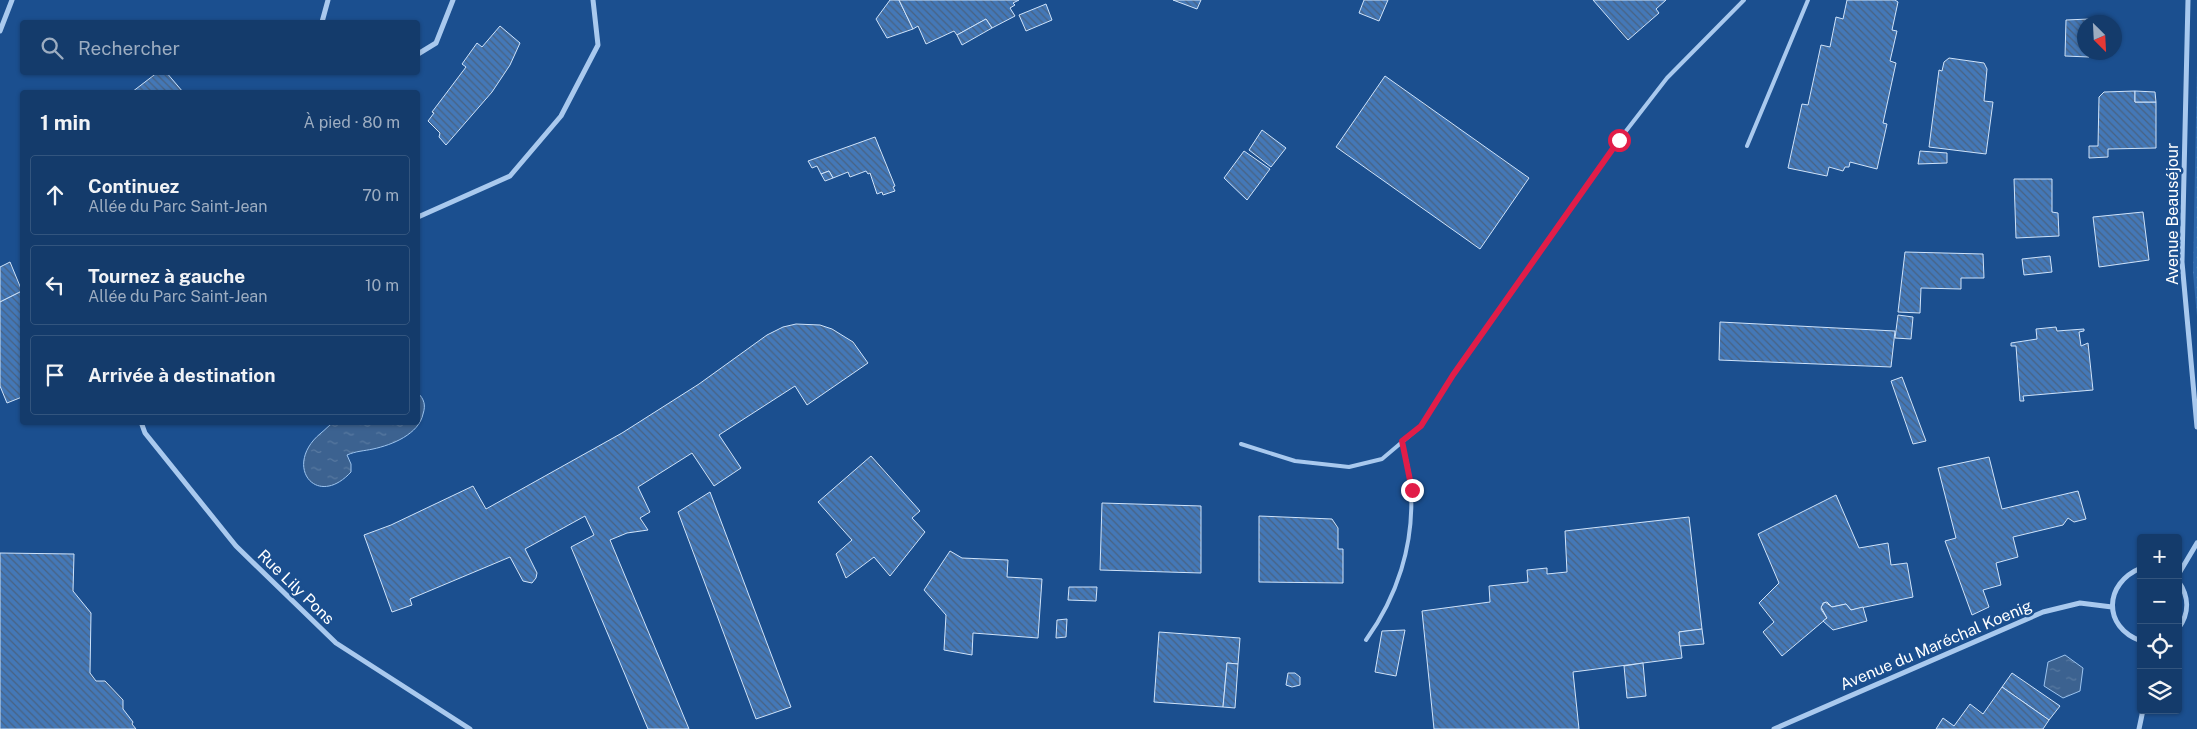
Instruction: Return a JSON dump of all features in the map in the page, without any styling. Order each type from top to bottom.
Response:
[{"type":"street","points":[[0,31],[12,0]]},
{"type":"street","points":[[323,20],[328,0]]},
{"type":"street","points":[[420,53],[436,43],[453,0]]},
{"type":"street","points":[[420,216],[510,176],[561,116],[598,45],[593,0]]},
{"type":"street","name":"Avenue Beauséjour","points":[[2188,0],[2182,262],[2197,427]]},
{"type":"street","name":"Rue Lily Pons","points":[[142,425],[145,433],[236,546],[336,643],[470,729]]},
{"type":"street","points":[[2182,568],[2197,543]]},
{"type":"street","points":[[2137,570],[2119,583],[2114,594],[2112,607],[2115,619],[2121,630],[2131,638],[2137,640]]},
{"type":"street","points":[[2182,589],[2187,599],[2187,611],[2182,621]]},
{"type":"street","name":"Avenue du Maréchal Koenig","points":[[1774,729],[2043,612],[2080,603],[2112,607]]},
{"type":"street","points":[[2139,729],[2142,714]]},
{"type":"lane","points":[[1241,444],[1294,461],[1349,467],[1382,459],[1421,426],[1453,375],[1619,140],[1661,85],[1744,0]]},
{"type":"lane","points":[[1747,146],[1808,0]]},
{"type":"lane","points":[[1366,640],[1379,622],[1401,574],[1410,530],[1412,490],[1402,441]]},
{"type":"shaded area","points":[[2197,65],[2197,316],[2193,273]]},
{"type":"water","points":[[420,396],[424,402],[424,411],[420,421]]},
{"type":"water","points":[[330,425],[417,425],[404,438],[388,445],[347,455],[351,464],[351,472],[338,483],[326,486],[316,485],[308,479],[304,469],[304,458],[310,445]]},
{"type":"water","points":[[2065,655],[2083,668],[2080,691],[2063,698],[2044,686],[2048,662]]},
{"type":"building","points":[[890,0],[899,0],[913,29],[887,38],[876,19]]},
{"type":"building","points":[[899,0],[1019,0],[1013,3],[1015,5],[1010,8],[1015,16],[992,28],[986,19],[957,35],[954,31],[926,44],[918,26],[913,29]]},
{"type":"building","points":[[1173,0],[1201,0],[1197,9]]},
{"type":"building","points":[[1364,0],[1388,0],[1379,21],[1359,13]]},
{"type":"building","points":[[1593,0],[1666,0],[1656,9],[1659,13],[1628,40]]},
{"type":"building","points":[[1847,0],[1895,0],[1898,2],[1892,30],[1897,31],[1890,61],[1896,63],[1883,123],[1887,124],[1877,169],[1850,162],[1849,167],[1845,167],[1843,171],[1829,167],[1827,176],[1788,168],[1802,104],[1808,105],[1821,45],[1830,47],[1836,17],[1843,19]]},
{"type":"building","points":[[1046,4],[1052,20],[1026,31],[1019,15]]},
{"type":"building","points":[[986,19],[992,28],[962,45],[957,35]]},
{"type":"building","points":[[2066,20],[2077,20],[2077,56],[2065,56]]},
{"type":"building","points":[[500,26],[520,43],[510,65],[492,92],[446,145],[439,137],[440,133],[428,121],[434,113],[432,112],[466,67],[462,64],[477,43],[482,47]]},
{"type":"building","points":[[1949,58],[1984,63],[1987,69],[1984,101],[1993,102],[1986,154],[1929,147],[1939,70],[1942,71],[1944,62]]},
{"type":"building","points":[[154,75],[169,75],[181,90],[135,90]]},
{"type":"building","points":[[1385,76],[1529,178],[1480,249],[1336,147]]},
{"type":"building","points":[[2135,91],[2135,102],[2156,102],[2156,148],[2108,149],[2108,157],[2089,158],[2089,146],[2098,146],[2099,97],[2104,92]]},
{"type":"building","points":[[2135,91],[2155,92],[2156,102],[2135,102]]},
{"type":"building","points":[[1262,130],[1286,148],[1271,167],[1249,150]]},
{"type":"building","points":[[875,137],[895,186],[893,187],[895,191],[883,195],[882,192],[877,194],[870,173],[868,174],[866,171],[850,177],[848,172],[833,178],[829,171],[821,174],[817,166],[812,168],[808,161]]},
{"type":"building","points":[[1244,151],[1270,169],[1247,200],[1224,178]]},
{"type":"building","points":[[1920,151],[1947,153],[1947,163],[1918,164]]},
{"type":"building","points":[[829,171],[833,178],[825,181],[821,174]]},
{"type":"building","points":[[2014,179],[2052,179],[2052,212],[2058,213],[2059,236],[2016,238]]},
{"type":"building","points":[[2143,212],[2149,260],[2099,267],[2093,217]]},
{"type":"building","points":[[1905,252],[1983,254],[1984,278],[1961,278],[1961,289],[1921,288],[1920,313],[1898,312]]},
{"type":"building","points":[[2050,256],[2052,272],[2024,275],[2022,259]]},
{"type":"building","points":[[10,262],[20,286],[20,292],[0,302],[0,267]]},
{"type":"building","points":[[20,292],[20,398],[7,403],[0,386],[0,302]]},
{"type":"building","points":[[1898,315],[1913,317],[1911,339],[1895,338]]},
{"type":"building","points":[[1720,322],[1895,331],[1891,367],[1719,360]]},
{"type":"building","points":[[796,324],[820,325],[832,329],[853,342],[868,363],[807,405],[795,386],[719,435],[741,468],[714,486],[692,453],[638,487],[650,512],[640,518],[648,530],[627,533],[610,540],[689,729],[648,729],[571,547],[594,535],[585,516],[525,549],[537,573],[532,583],[523,581],[510,557],[410,599],[412,605],[392,612],[364,535],[391,525],[473,486],[486,509],[622,433],[699,384],[767,335],[783,327]]},
{"type":"building","points":[[2056,327],[2057,331],[2084,329],[2084,331],[2079,332],[2081,346],[2088,343],[2093,390],[2023,396],[2024,401],[2020,401],[2016,346],[2011,346],[2011,343],[2037,339],[2036,329]]},
{"type":"building","points":[[1902,377],[1926,441],[1913,444],[1891,381]]},
{"type":"building","points":[[871,456],[920,511],[912,518],[925,532],[890,576],[874,557],[846,578],[836,554],[852,540],[818,502]]},
{"type":"building","points":[[1989,457],[2002,509],[2078,491],[2086,519],[2074,522],[2068,518],[2063,525],[2013,537],[2018,557],[1996,563],[2001,585],[1983,590],[1989,607],[1972,615],[1945,541],[1956,538],[1938,468]]},
{"type":"building","points":[[710,492],[791,707],[756,719],[678,512]]},
{"type":"building","points":[[1836,495],[1859,548],[1888,543],[1891,565],[1907,563],[1913,597],[1851,610],[1846,604],[1832,607],[1827,602],[1823,603],[1821,609],[1827,618],[1782,656],[1763,632],[1774,622],[1759,603],[1779,583],[1758,534]]},
{"type":"building","points":[[1102,503],[1201,506],[1201,573],[1100,570]]},
{"type":"building","points":[[1259,516],[1332,519],[1338,528],[1338,549],[1343,549],[1343,583],[1259,582]]},
{"type":"building","points":[[1689,517],[1702,629],[1679,632],[1682,658],[1573,672],[1579,729],[1434,729],[1422,611],[1490,602],[1489,586],[1528,582],[1527,570],[1547,568],[1547,574],[1567,572],[1565,531]]},
{"type":"building","points":[[950,551],[962,558],[1008,560],[1007,577],[1042,579],[1038,638],[973,633],[972,655],[944,650],[946,615],[924,590]]},
{"type":"building","points":[[0,553],[74,554],[73,591],[91,613],[90,673],[96,681],[105,681],[123,700],[123,709],[136,729],[0,729]]},
{"type":"building","points":[[1069,587],[1097,587],[1096,601],[1068,600]]},
{"type":"building","points":[[1825,602],[1832,607],[1846,604],[1851,610],[1863,607],[1867,621],[1833,630],[1823,621],[1827,618],[1821,607]]},
{"type":"building","points":[[1067,619],[1066,637],[1056,638],[1057,620]]},
{"type":"building","points":[[1702,629],[1704,644],[1680,646],[1679,632]]},
{"type":"building","points":[[1405,630],[1396,676],[1375,672],[1382,631]]},
{"type":"building","points":[[1159,632],[1240,638],[1238,664],[1227,663],[1223,707],[1154,702]]},
{"type":"building","points":[[1227,663],[1238,664],[1235,708],[1223,707]]},
{"type":"building","points":[[1643,663],[1646,696],[1627,698],[1624,666]]},
{"type":"building","points":[[1288,673],[1295,673],[1300,677],[1300,685],[1292,687],[1286,685]]},
{"type":"building","points":[[2012,673],[2060,706],[2049,720],[2002,687]]},
{"type":"building","points":[[2002,687],[2049,720],[2043,729],[1936,729],[1943,718],[1954,726],[1970,704],[1983,714]]},
{"type":"route","points":[[1412,490],[1402,441],[1421,426],[1453,375],[1619,140]]}]
